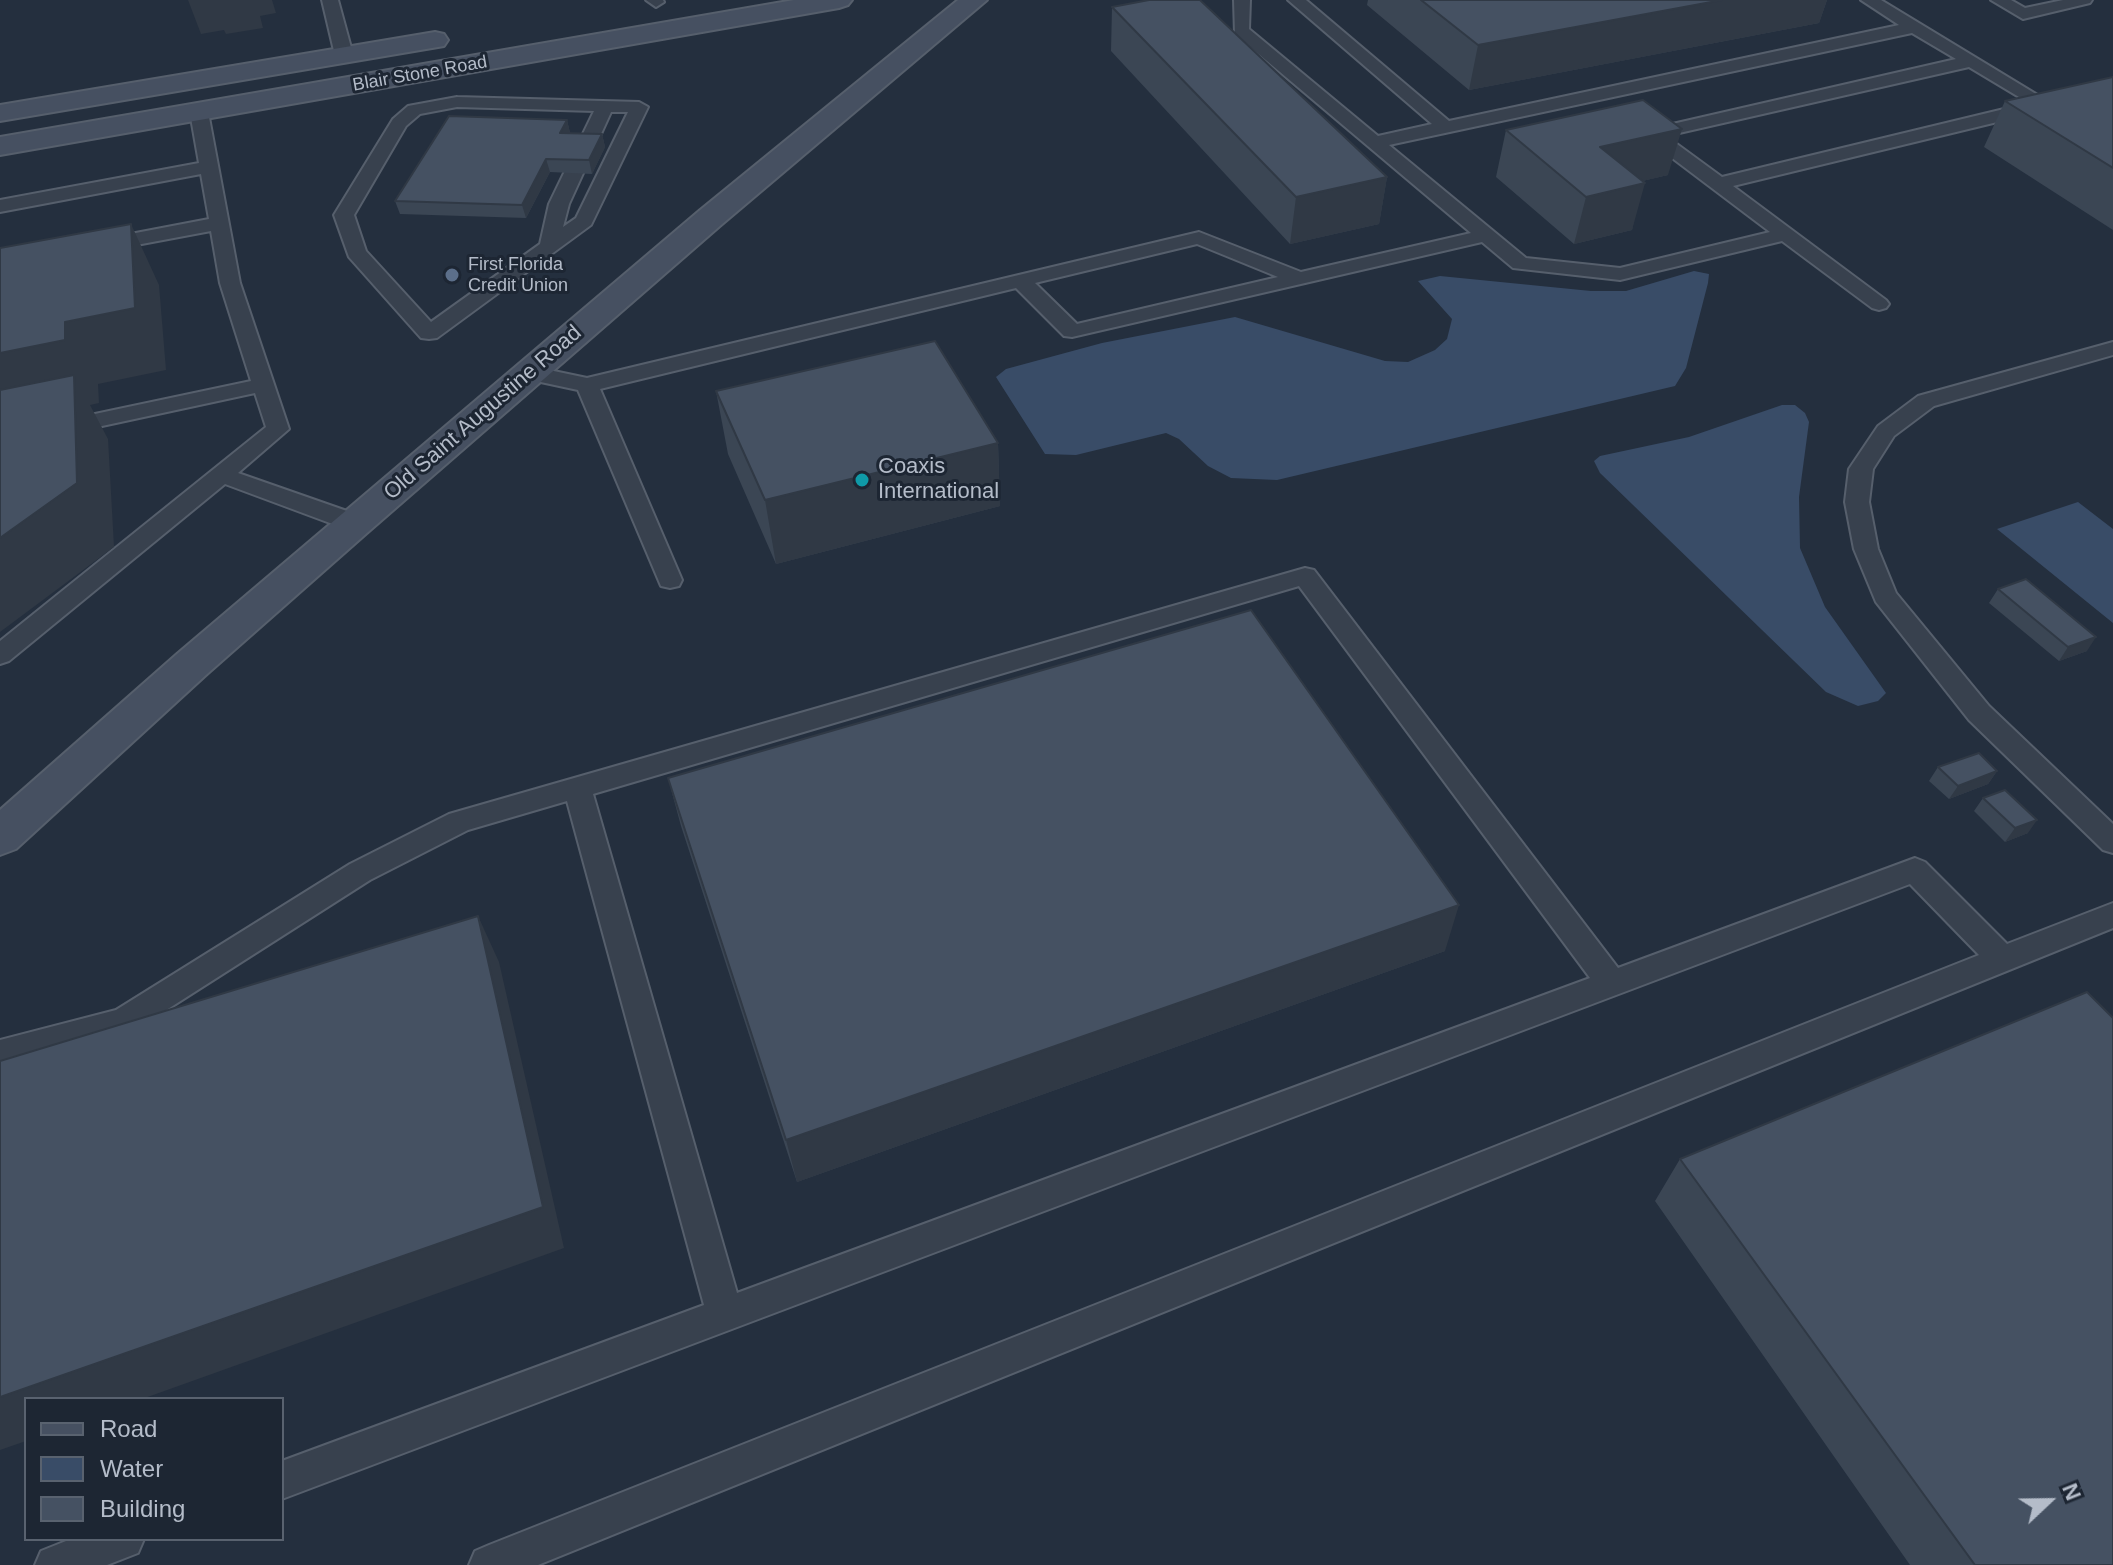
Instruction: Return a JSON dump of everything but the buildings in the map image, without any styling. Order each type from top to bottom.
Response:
[{"type":"main road","name":"Blair Stone Road","points":[[0,146],[839,0]]},
{"type":"main road","name":"Old Saint Augustine Road","points":[[0,837],[355,523],[710,218],[974,0]]},
{"type":"main road","points":[[624,8],[660,1]]},
{"type":"main road","name":"Blair Stone Road","points":[[0,113],[468,34]]},
{"type":"main road","points":[[421,42],[430,72]]},
{"type":"main road","points":[[344,55],[351,85]]},
{"type":"lane","points":[[330,0],[344,55]]},
{"type":"lane","points":[[1242,0],[1241,30],[1520,264],[1620,274],[1785,234]]},
{"type":"lane","points":[[1296,0],[1446,127]]},
{"type":"lane","points":[[1718,184],[2045,105],[1869,0]]},
{"type":"lane","points":[[1999,0],[2023,14],[2084,0]]},
{"type":"lane","points":[[1375,142],[1914,27]]},
{"type":"lane","points":[[1652,134],[1971,61]]},
{"type":"lane","points":[[430,72],[438,106]]},
{"type":"lane","points":[[1599,94],[1879,304]]},
{"type":"lane","points":[[457,102],[605,106],[639,107],[584,221],[429,333],[356,253],[344,215],[399,123],[414,110],[457,102]]},
{"type":"lane","points":[[549,246],[559,204],[605,106]]},
{"type":"lane","points":[[0,655],[278,429],[230,283],[199,112]]},
{"type":"lane","points":[[0,206],[209,167]]},
{"type":"lane","points":[[78,250],[219,223]]},
{"type":"lane","points":[[1021,281],[1072,331],[1486,235]]},
{"type":"lane","points":[[530,373],[587,385],[1199,238],[1299,278]]},
{"type":"lane","points":[[2113,348],[1926,401],[1886,431],[1861,469],[1857,502],[1866,549],[1885,596],[1979,713],[2113,842]]},
{"type":"lane","points":[[0,441],[263,385]]},
{"type":"lane","points":[[587,385],[670,580]]},
{"type":"lane","points":[[221,475],[355,523]]},
{"type":"lane","points":[[0,1054],[124,1021],[360,872],[459,822],[1305,576],[1612,983]]},
{"type":"lane","points":[[577,788],[725,1315]]},
{"type":"lane","points":[[284,1479],[1915,870],[2002,959]]},
{"type":"lane","points":[[489,1565],[2113,915]]},
{"type":"lane","points":[[55,1565],[119,1541]]},
{"type":"water","points":[[1694,271],[1709,274],[1708,283],[1686,368],[1675,386],[1277,480],[1231,478],[1208,466],[1179,439],[1166,433],[1076,455],[1045,454],[996,377],[1006,369],[1102,343],[1235,317],[1385,361],[1408,362],[1435,350],[1447,339],[1452,319],[1418,281],[1440,276],[1591,291],[1626,291]]},
{"type":"water","points":[[1782,405],[1795,405],[1805,413],[1809,422],[1799,497],[1800,548],[1825,607],[1886,693],[1878,701],[1858,706],[1826,692],[1600,473],[1594,461],[1600,456],[1689,437]]},
{"type":"water","points":[[2078,502],[2113,529],[2113,623],[1997,529]]},
{"type":"place","name":"First Florida Credit Union","points":[[452,275]]},
{"type":"place","name":"Coaxis International","points":[[862,480]]}]
